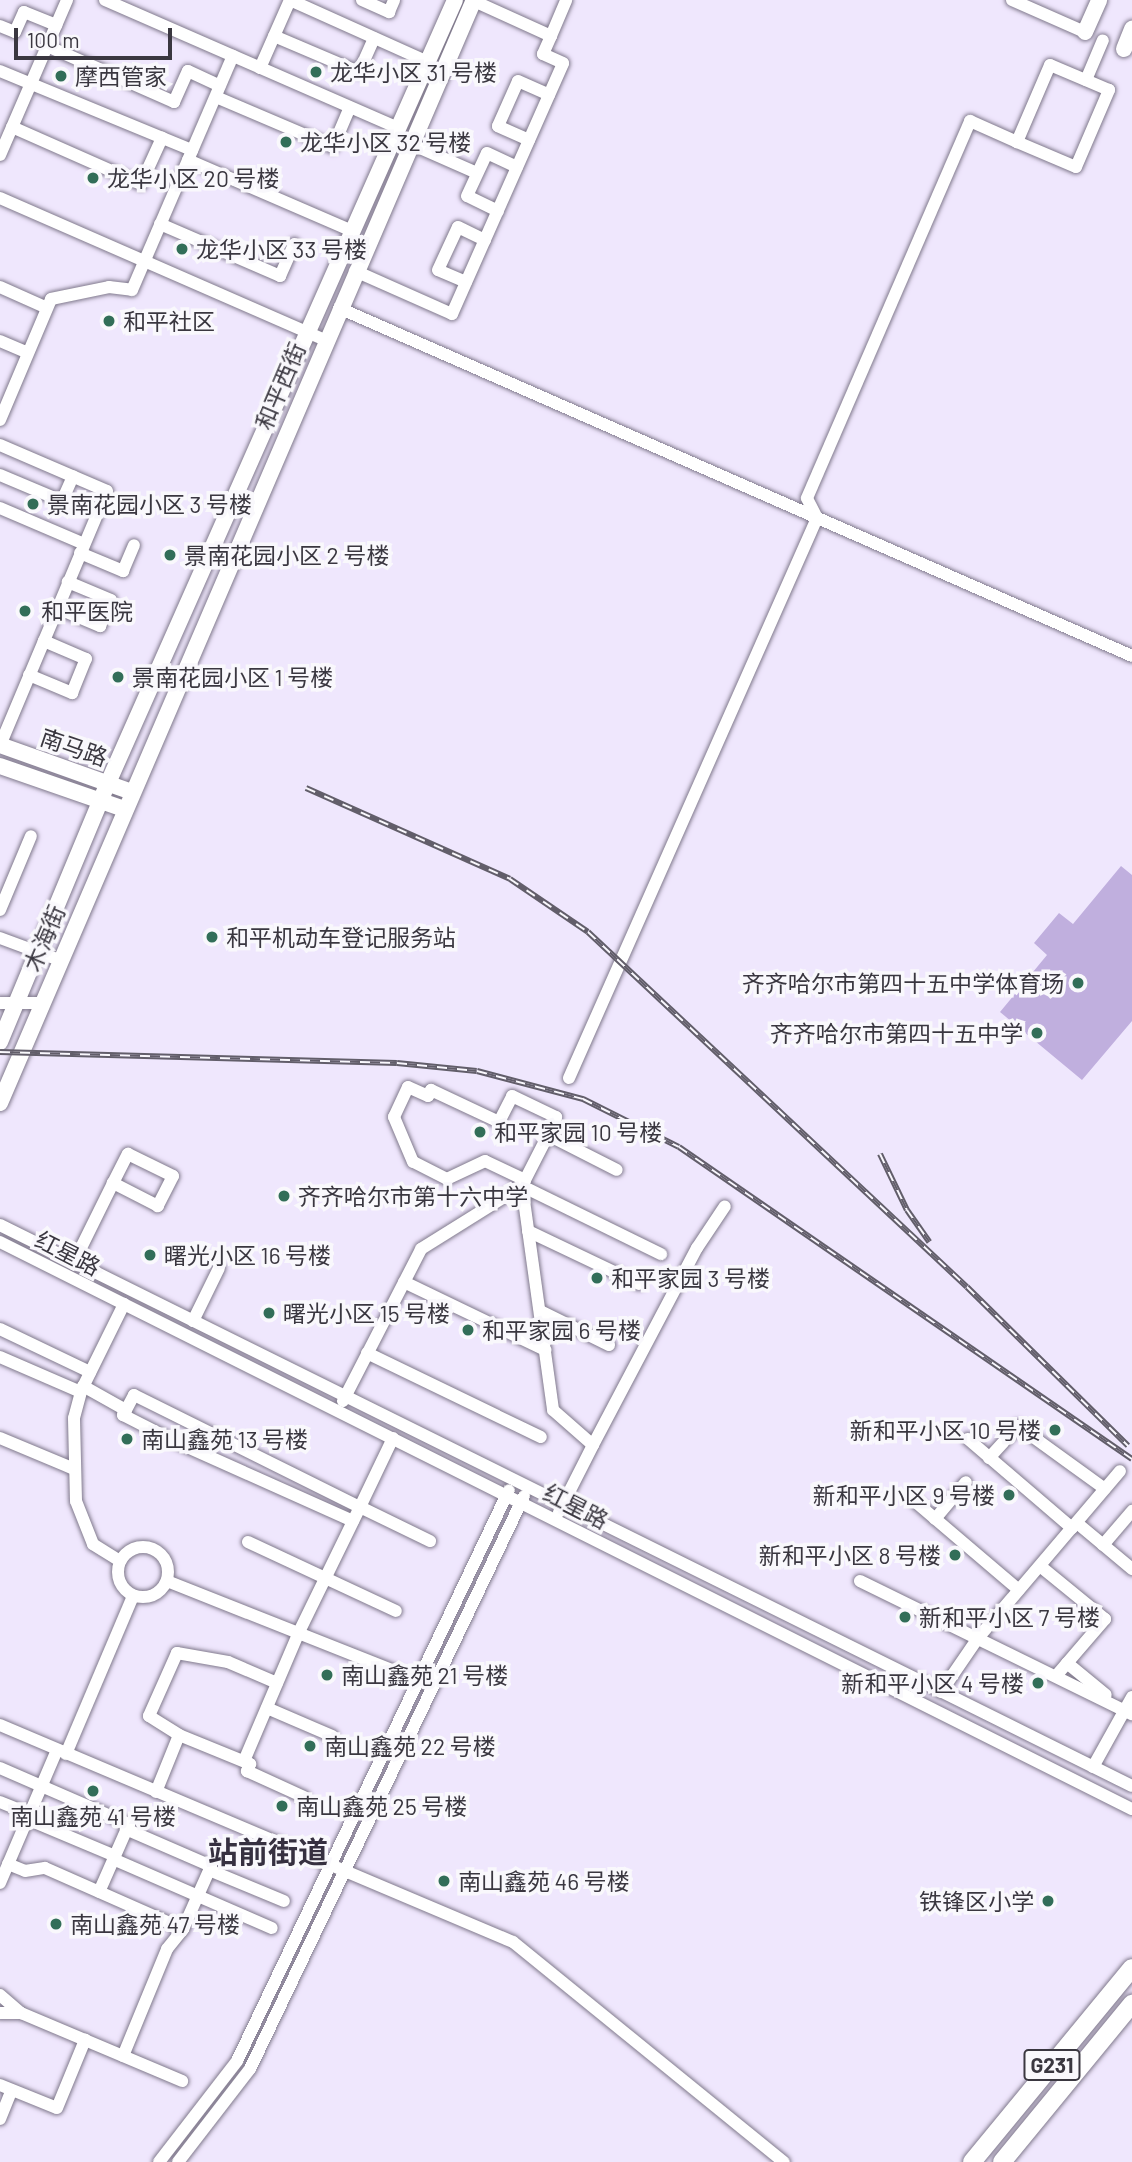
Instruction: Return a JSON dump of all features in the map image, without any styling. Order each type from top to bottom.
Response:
[{"type":"highway","name":"G231","points":[[972,2162],[1132,1968]]},
{"type":"highway","name":"G231","points":[[1002,2162],[1132,2004]]},
{"type":"main road","name":"和平西街","points":[[108,783],[455,0]]},
{"type":"main road","points":[[1085,32],[1099,0]]},
{"type":"main road","name":"和平西街","points":[[132,792],[324,340],[474,1]]},
{"type":"main road","points":[[1128,50],[1132,29]]},
{"type":"main road","name":"南马路","points":[[0,745],[132,792]]},
{"type":"main road","name":"南马路","points":[[0,766],[124,809]]},
{"type":"main road","name":"木海街","points":[[0,1042],[8,1003],[37,953],[108,783]]},
{"type":"main road","name":"木海街","points":[[2,1095],[132,792]]},
{"type":"street","points":[[0,155],[67,0]]},
{"type":"street","points":[[105,0],[398,128]]},
{"type":"street","points":[[260,68],[290,0],[428,62]]},
{"type":"street","points":[[362,0],[389,12],[394,0]]},
{"type":"street","points":[[355,271],[452,314],[563,63],[543,54],[566,0]]},
{"type":"street","points":[[1012,0],[1085,32]]},
{"type":"street","points":[[1044,14],[1050,0]]},
{"type":"street","points":[[474,1],[551,36]]},
{"type":"street","points":[[0,26],[15,32],[24,12],[56,25]]},
{"type":"street","points":[[274,36],[359,72],[374,38]]},
{"type":"street","points":[[1086,80],[1103,40]]},
{"type":"street","points":[[47,46],[174,102],[188,71],[218,91],[333,148],[350,107]]},
{"type":"street","points":[[0,420],[51,299],[110,287],[132,290],[233,56]]},
{"type":"street","points":[[817,518],[807,498],[970,121],[1017,142],[1076,167],[1109,90],[1050,65],[1017,142]]},
{"type":"street","points":[[0,71],[162,138],[190,155],[352,231]]},
{"type":"street","points":[[529,140],[498,126],[518,81],[549,95]]},
{"type":"street","points":[[12,127],[141,184],[162,138]]},
{"type":"street","points":[[411,144],[477,173]]},
{"type":"street","points":[[498,211],[467,197],[477,173],[487,153],[517,167]]},
{"type":"street","points":[[0,198],[324,340]]},
{"type":"street","points":[[160,224],[281,276],[294,244]]},
{"type":"street","points":[[466,282],[438,270],[458,227],[485,240]]},
{"type":"street","points":[[0,287],[47,308]]},
{"type":"street","points":[[339,308],[1132,656]]},
{"type":"street","points":[[0,341],[28,353]]},
{"type":"street","points":[[0,445],[107,491],[0,745]]},
{"type":"street","points":[[0,475],[62,501],[73,476]]},
{"type":"street","points":[[0,508],[123,571],[134,545]]},
{"type":"street","points":[[569,1078],[817,518]]},
{"type":"street","points":[[57,608],[100,626],[111,600],[68,582]]},
{"type":"street","points":[[29,675],[72,693],[86,659],[44,641]]},
{"type":"street","points":[[0,910],[31,836]]},
{"type":"street","points":[[0,938],[59,961]]},
{"type":"street","points":[[8,1003],[42,1003]]},
{"type":"street","points":[[338,1411],[421,1248],[524,1183],[556,1117],[512,1096],[499,1122],[431,1090],[428,1096],[408,1087],[394,1117],[413,1162],[447,1179],[485,1161],[524,1183],[661,1254]]},
{"type":"street","points":[[548,1135],[617,1170]]},
{"type":"street","points":[[74,1262],[113,1183],[128,1153],[173,1176],[158,1206],[113,1183]]},
{"type":"street","points":[[524,1183],[528,1231],[553,1410],[593,1444]]},
{"type":"street","points":[[555,1519],[697,1248],[725,1206]]},
{"type":"street","name":"红星路","points":[[0,1225],[1132,1786]]},
{"type":"street","points":[[528,1231],[639,1283]]},
{"type":"street","name":"红星路","points":[[0,1242],[1132,1809]]},
{"type":"street","points":[[192,1321],[219,1268]]},
{"type":"street","points":[[404,1282],[545,1350]]},
{"type":"street","points":[[120,1561],[93,1544],[76,1501],[74,1418],[82,1389],[124,1304]]},
{"type":"street","points":[[540,1311],[609,1345]]},
{"type":"street","points":[[0,1329],[90,1372]]},
{"type":"street","points":[[367,1353],[541,1437]]},
{"type":"street","points":[[0,1357],[82,1389],[126,1410]]},
{"type":"street","points":[[353,1521],[174,1441],[123,1415],[134,1395],[430,1541]]},
{"type":"street","points":[[174,1441],[185,1420]]},
{"type":"street","points":[[989,1458],[1018,1426],[1105,1489]]},
{"type":"street","points":[[0,1438],[74,1469]]},
{"type":"street","points":[[244,1761],[299,1632],[393,1438]]},
{"type":"street","points":[[968,1439],[1132,1569]]},
{"type":"street","points":[[941,1692],[978,1638],[1121,1471]]},
{"type":"street","points":[[275,1485],[290,1472]]},
{"type":"street","points":[[178,2162],[250,2068],[420,1681],[514,1480]]},
{"type":"street","points":[[935,1519],[966,1482]]},
{"type":"street","points":[[159,2162],[237,2062],[433,1687],[528,1487]]},
{"type":"street","points":[[912,1499],[1019,1590]]},
{"type":"street","points":[[1103,1545],[1132,1511]]},
{"type":"street","points":[[248,1542],[396,1611]]},
{"type":"street","points":[[138,1547],[155,1550],[166,1562],[167,1581],[154,1596],[133,1596],[119,1581],[120,1561],[138,1547]]},
{"type":"street","points":[[1040,1566],[1105,1619],[1056,1676]]},
{"type":"street","points":[[167,1581],[433,1687]]},
{"type":"street","points":[[860,1581],[1127,1711]]},
{"type":"street","points":[[0,1883],[41,1786],[62,1752],[133,1596]]},
{"type":"street","points":[[277,1683],[228,1662],[177,1653],[149,1716],[179,1735],[250,1763],[247,1771],[304,1797]]},
{"type":"street","points":[[1067,1663],[1127,1711]]},
{"type":"street","points":[[1093,1767],[1127,1711],[1132,1697]]},
{"type":"street","points":[[267,1708],[332,1736]]},
{"type":"street","points":[[0,1725],[338,1871],[513,1942],[784,2162]]},
{"type":"street","points":[[156,1793],[179,1735]]},
{"type":"street","points":[[0,1768],[129,1824],[99,1892]]},
{"type":"street","points":[[0,1802],[272,1928]]},
{"type":"street","points":[[123,2056],[167,1949],[183,1929],[211,1866],[126,1829]]},
{"type":"street","points":[[0,1848],[25,1871],[45,1868],[183,1929]]},
{"type":"street","points":[[209,1870],[284,1901]]},
{"type":"street","points":[[0,1995],[21,2013],[182,2081]]},
{"type":"street","points":[[0,2014],[21,2013]]},
{"type":"street","points":[[0,2119],[6,2087],[57,2108],[85,2040]]},
{"type":"shaded area","name":"齐齐哈尔市第四十五中学体育场","points":[[1121,866],[1132,875],[1132,1021],[1082,1080],[1000,1012],[1047,955],[1034,943],[1059,913],[1073,924]]},
{"type":"railway","points":[[306,788],[510,879],[588,932],[967,1287],[1128,1446]]},
{"type":"railway","points":[[0,1052],[397,1063],[477,1071],[583,1099],[679,1147],[1132,1459]]},
{"type":"railway","points":[[880,1154],[907,1210],[929,1242]]},
{"type":"place","name":"龙华小区 31 号楼","points":[[316,72]]},
{"type":"place","name":"摩西管家","points":[[61,76]]},
{"type":"place","name":"龙华小区 32 号楼","points":[[286,142]]},
{"type":"place","name":"龙华小区 20 号楼","points":[[93,178]]},
{"type":"place","name":"龙华小区 33 号楼","points":[[182,249]]},
{"type":"place","name":"和平社区","points":[[109,321]]},
{"type":"place","name":"景南花园小区 3 号楼","points":[[33,504]]},
{"type":"place","name":"景南花园小区 2 号楼","points":[[170,555]]},
{"type":"place","name":"和平医院","points":[[25,611]]},
{"type":"place","name":"景南花园小区 1 号楼","points":[[118,677]]},
{"type":"place","name":"和平机动车登记服务站","points":[[212,937]]},
{"type":"place","name":"齐齐哈尔市第四十五中学体育场","points":[[1078,983]]},
{"type":"place","name":"齐齐哈尔市第四十五中学","points":[[1037,1033]]},
{"type":"place","name":"和平家园 10 号楼","points":[[480,1132]]},
{"type":"place","name":"齐齐哈尔市第十六中学","points":[[284,1196]]},
{"type":"place","name":"曙光小区 16 号楼","points":[[150,1255]]},
{"type":"place","name":"和平家园 3 号楼","points":[[597,1278]]},
{"type":"place","name":"曙光小区 15 号楼","points":[[269,1313]]},
{"type":"place","name":"和平家园 6 号楼","points":[[468,1330]]},
{"type":"place","name":"新和平小区 10 号楼","points":[[1055,1430]]},
{"type":"place","name":"南山鑫苑 13 号楼","points":[[127,1439]]},
{"type":"place","name":"新和平小区 9 号楼","points":[[1009,1495]]},
{"type":"place","name":"新和平小区 8 号楼","points":[[955,1555]]},
{"type":"place","name":"新和平小区 7 号楼","points":[[905,1617]]},
{"type":"place","name":"南山鑫苑 21 号楼","points":[[327,1675]]},
{"type":"place","name":"新和平小区 4 号楼","points":[[1038,1683]]},
{"type":"place","name":"南山鑫苑 22 号楼","points":[[310,1746]]},
{"type":"place","name":"南山鑫苑 41 号楼","points":[[93,1791]]},
{"type":"place","name":"南山鑫苑 25 号楼","points":[[282,1806]]},
{"type":"place","name":"南山鑫苑 46 号楼","points":[[444,1881]]},
{"type":"place","name":"铁锋区小学","points":[[1048,1901]]},
{"type":"place","name":"南山鑫苑 47 号楼","points":[[56,1924]]},
{"type":"district","name":"站前街道","points":[[268,1851]]}]
